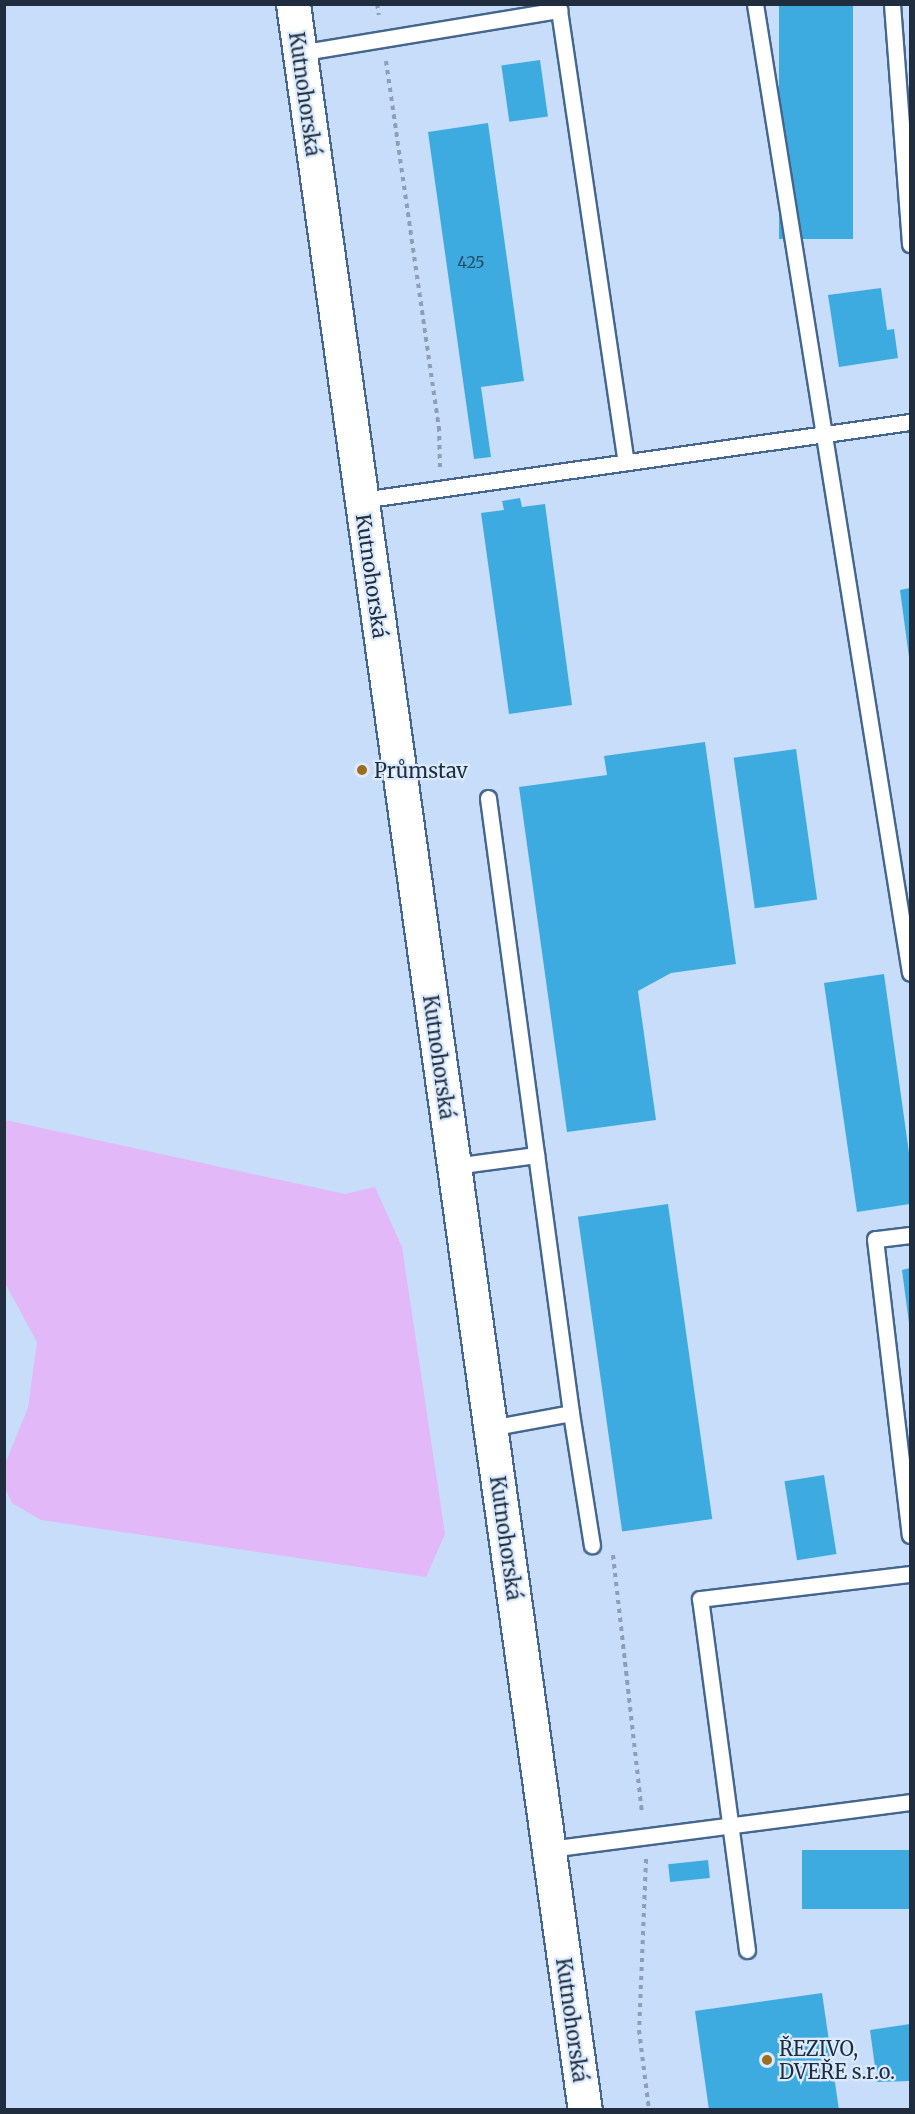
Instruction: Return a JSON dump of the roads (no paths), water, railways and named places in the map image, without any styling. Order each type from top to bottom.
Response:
[{"type":"main road","name":"Kutnohorská","points":[[292,4],[585,2109]]},
{"type":"lane","points":[[755,4],[910,973]]},
{"type":"lane","points":[[892,4],[909,199],[910,244]]},
{"type":"lane","points":[[299,53],[560,10],[626,462]]},
{"type":"lane","points":[[361,500],[910,422]]},
{"type":"lane","points":[[488,798],[571,1413],[592,1545]]},
{"type":"lane","points":[[454,1166],[536,1155]]},
{"type":"lane","points":[[910,1235],[875,1239],[910,1535]]},
{"type":"lane","points":[[490,1428],[571,1413]]},
{"type":"lane","points":[[747,1950],[700,1599],[910,1574]]},
{"type":"lane","points":[[549,1849],[910,1802]]},
{"type":"place","name":"Průmstav","points":[[362,770]]},
{"type":"place","name":"ŘEZIVO, DVEŘE s.r.o.","points":[[767,2060]]}]
